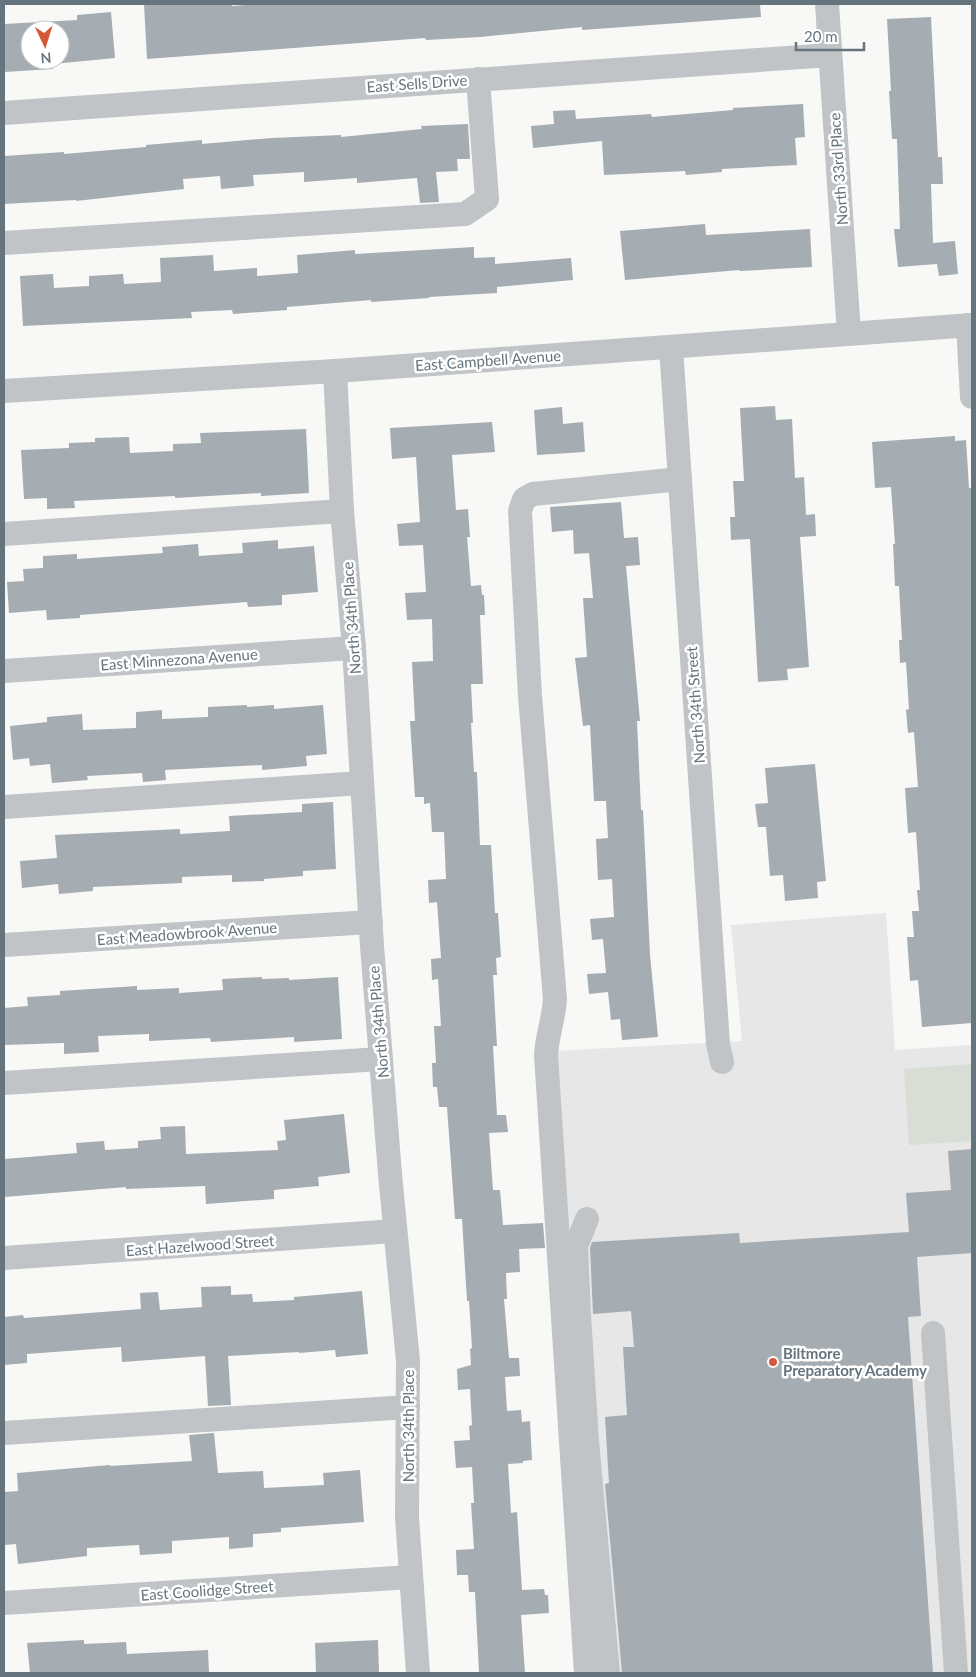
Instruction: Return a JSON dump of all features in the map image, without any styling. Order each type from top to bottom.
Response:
[{"type":"street","name":"North 33rd Place","points":[[827,4],[849,334]]},
{"type":"street","name":"East Sells Drive","points":[[4,113],[830,55]]},
{"type":"street","points":[[4,243],[465,214],[487,199],[478,79]]},
{"type":"street","points":[[970,325],[972,397]]},
{"type":"street","name":"East Campbell Avenue","points":[[4,391],[335,371],[970,325]]},
{"type":"street","name":"North 34th Street","points":[[671,347],[717,1034],[722,1062]]},
{"type":"street","name":"North 34th Place","points":[[335,371],[342,511],[354,648],[381,1059],[408,1361],[407,1517],[418,1673]]},
{"type":"street","points":[[586,1673],[546,1055],[546,1043],[554,1016],[555,999],[530,696],[520,510],[524,499],[533,494],[680,479]]},
{"type":"street","points":[[4,534],[342,511]]},
{"type":"street","name":"East Minnezona Avenue","points":[[4,671],[354,648]]},
{"type":"street","points":[[4,807],[362,783]]},
{"type":"street","name":"East Meadowbrook Avenue","points":[[4,945],[371,922]]},
{"type":"street","points":[[4,1083],[381,1059]]},
{"type":"street","points":[[587,1219],[576,1246],[578,1315],[587,1441],[608,1673]]},
{"type":"street","name":"East Hazelwood Street","points":[[4,1258],[395,1231]]},
{"type":"street","points":[[933,1333],[956,1673]]},
{"type":"street","points":[[4,1433],[408,1407]]},
{"type":"street","name":"East Coolidge Street","points":[[4,1603],[411,1577]]},
{"type":"shaded area","name":"Biltmore Preparatory Academy","points":[[886,913],[895,1050],[972,1045],[972,1673],[596,1673],[553,1051],[742,1041],[731,925]]},
{"type":"shaded area","points":[[972,1064],[972,1141],[909,1145],[904,1069]]},
{"type":"building","points":[[144,4],[232,4],[232,6],[260,4],[760,4],[761,17],[582,30],[582,27],[480,37],[426,40],[425,38],[147,59]]},
{"type":"building","points":[[111,12],[115,58],[70,62],[70,20],[77,20],[77,15]]},
{"type":"building","points":[[931,17],[938,157],[942,157],[943,184],[931,184],[933,243],[955,241],[958,274],[939,276],[937,264],[898,267],[894,229],[900,229],[897,139],[892,139],[889,91],[891,91],[887,19]]},
{"type":"building","points":[[20,23],[20,70],[37,70],[4,72],[4,24]]},
{"type":"building","points":[[803,104],[805,137],[795,138],[797,165],[722,169],[722,172],[686,175],[685,171],[604,175],[602,141],[533,148],[531,126],[554,124],[553,111],[575,110],[576,119],[651,114],[652,117],[733,110],[733,108]]},
{"type":"building","points":[[468,124],[470,159],[457,159],[458,171],[436,172],[439,202],[420,203],[417,178],[357,183],[357,178],[304,182],[304,172],[253,175],[254,186],[221,189],[220,176],[183,179],[184,189],[76,201],[4,204],[4,156],[64,152],[64,154],[202,140],[202,144],[272,138],[341,135],[341,137],[422,129],[421,126]]},
{"type":"building","points":[[705,224],[706,235],[810,229],[812,267],[739,270],[625,280],[620,231]]},
{"type":"building","points":[[474,247],[474,258],[495,257],[495,264],[571,258],[573,280],[497,287],[497,293],[371,302],[371,300],[287,307],[287,310],[233,314],[232,310],[191,312],[192,318],[23,326],[20,276],[53,274],[54,288],[89,286],[89,276],[123,274],[124,284],[161,282],[160,258],[213,255],[214,271],[257,268],[257,276],[298,273],[297,255],[355,250],[355,254]]},
{"type":"building","points":[[775,406],[776,420],[792,419],[795,478],[804,477],[806,515],[815,514],[816,536],[800,537],[809,667],[787,669],[788,680],[758,682],[750,539],[731,540],[730,517],[735,517],[733,481],[744,481],[740,408]]},
{"type":"building","points":[[562,407],[563,424],[583,422],[585,452],[537,455],[534,410]]},
{"type":"building","points":[[492,422],[495,452],[452,455],[456,510],[468,509],[470,537],[467,537],[471,586],[481,585],[482,595],[484,595],[485,615],[480,615],[483,684],[471,684],[473,723],[471,723],[474,772],[477,772],[480,845],[491,845],[495,913],[498,913],[501,957],[496,958],[497,975],[493,975],[497,1046],[493,1046],[497,1115],[506,1115],[508,1132],[489,1133],[493,1190],[500,1190],[503,1225],[543,1223],[545,1248],[519,1249],[520,1272],[506,1273],[507,1299],[504,1299],[509,1358],[519,1358],[520,1376],[505,1377],[507,1411],[521,1410],[522,1422],[530,1421],[532,1460],[508,1464],[511,1513],[517,1512],[522,1590],[544,1589],[545,1595],[548,1595],[549,1613],[521,1615],[525,1673],[479,1673],[475,1592],[469,1592],[468,1575],[457,1575],[456,1550],[474,1549],[471,1503],[474,1503],[472,1467],[456,1468],[454,1441],[470,1440],[469,1426],[472,1425],[470,1389],[458,1390],[457,1369],[471,1365],[470,1349],[472,1348],[462,1219],[455,1219],[447,1107],[439,1107],[437,1087],[433,1087],[432,1063],[436,1063],[434,1026],[441,1026],[438,979],[432,980],[431,959],[441,958],[437,902],[429,903],[428,880],[446,879],[444,832],[432,832],[430,803],[424,804],[424,797],[415,797],[410,721],[415,721],[412,662],[433,661],[432,619],[407,620],[405,593],[426,592],[423,545],[399,546],[397,524],[420,522],[416,457],[392,459],[390,428]]},
{"type":"building","points":[[306,429],[309,493],[261,496],[261,493],[74,501],[75,508],[47,509],[47,498],[24,499],[21,450],[69,448],[69,443],[95,442],[95,438],[129,437],[130,453],[173,451],[173,444],[201,443],[200,433]]},
{"type":"building","points":[[955,436],[955,441],[966,440],[969,488],[972,488],[972,1023],[922,1027],[918,980],[910,981],[907,937],[914,937],[912,911],[919,911],[917,890],[920,890],[916,832],[908,833],[905,788],[918,787],[914,732],[908,733],[906,710],[909,709],[906,662],[900,663],[899,640],[902,640],[899,586],[895,586],[893,544],[895,544],[891,487],[875,488],[872,442]]},
{"type":"building","points":[[621,502],[624,538],[638,537],[640,565],[626,566],[640,721],[637,721],[641,810],[643,810],[650,955],[658,1037],[622,1040],[620,1019],[611,1020],[608,992],[589,994],[587,974],[606,973],[603,939],[592,940],[590,919],[614,917],[612,879],[598,880],[596,839],[608,838],[606,801],[594,801],[590,725],[583,726],[575,658],[587,657],[583,598],[593,598],[589,553],[574,554],[573,530],[552,532],[550,507]]},
{"type":"building","points":[[278,540],[278,549],[314,546],[318,592],[282,595],[282,605],[248,607],[247,602],[80,615],[80,618],[47,620],[46,610],[9,613],[7,582],[24,581],[23,569],[43,568],[43,556],[77,554],[77,559],[163,553],[162,547],[198,544],[199,556],[243,553],[242,543]]},
{"type":"building","points":[[247,705],[247,707],[274,705],[274,709],[323,705],[327,754],[306,756],[307,766],[262,770],[262,765],[165,770],[166,780],[143,782],[142,773],[87,776],[88,780],[52,783],[50,764],[30,766],[29,758],[13,760],[10,726],[47,722],[47,717],[82,714],[83,730],[136,728],[136,712],[162,710],[162,719],[208,717],[208,707]]},
{"type":"building","points":[[815,764],[826,881],[817,882],[818,898],[785,901],[783,875],[770,876],[766,827],[758,827],[755,804],[768,803],[765,768]]},
{"type":"building","points":[[333,802],[336,869],[303,871],[303,876],[264,879],[264,881],[232,882],[232,875],[182,877],[182,883],[93,887],[93,891],[59,894],[58,884],[22,888],[20,861],[57,858],[55,835],[180,829],[180,834],[230,831],[229,816],[302,812],[302,804]]},
{"type":"building","points":[[262,977],[262,979],[289,978],[289,980],[338,977],[342,1039],[294,1042],[294,1037],[211,1042],[210,1038],[149,1041],[149,1034],[98,1036],[99,1052],[64,1054],[64,1043],[4,1045],[4,1008],[28,1006],[27,997],[60,995],[60,991],[137,986],[137,990],[179,988],[179,993],[223,990],[222,979]]},
{"type":"building","points":[[344,1114],[350,1173],[318,1177],[319,1186],[274,1190],[274,1199],[206,1204],[205,1186],[126,1189],[126,1187],[4,1197],[4,1159],[77,1153],[76,1143],[104,1141],[105,1150],[138,1148],[138,1141],[161,1139],[160,1127],[185,1126],[186,1154],[278,1150],[277,1141],[286,1140],[284,1120]]},
{"type":"building","points":[[972,1149],[972,1253],[917,1257],[921,1316],[908,1317],[933,1673],[622,1673],[605,1484],[609,1483],[605,1417],[627,1415],[623,1347],[634,1347],[631,1311],[593,1314],[590,1248],[592,1242],[739,1233],[740,1243],[909,1232],[906,1193],[951,1190],[948,1151]]},
{"type":"building","points":[[231,1286],[231,1295],[252,1294],[253,1302],[294,1300],[294,1297],[362,1291],[368,1354],[336,1357],[335,1350],[228,1356],[231,1405],[208,1406],[205,1356],[122,1362],[121,1347],[27,1354],[27,1363],[4,1365],[4,1317],[23,1315],[24,1318],[141,1309],[140,1293],[158,1292],[160,1310],[202,1307],[201,1287]]},
{"type":"building","points":[[214,1433],[218,1473],[263,1471],[264,1488],[324,1485],[323,1473],[360,1470],[364,1522],[281,1528],[281,1532],[253,1534],[253,1547],[229,1549],[229,1537],[172,1541],[172,1553],[140,1555],[139,1545],[87,1548],[87,1556],[18,1564],[16,1544],[4,1545],[4,1492],[18,1491],[17,1473],[110,1465],[192,1461],[189,1435]]},
{"type":"building","points":[[84,1640],[84,1644],[126,1642],[127,1654],[208,1650],[209,1673],[30,1673],[27,1643]]},
{"type":"building","points":[[378,1640],[379,1673],[316,1673],[315,1643]]},
{"type":"place","name":"Biltmore Preparatory Academy","points":[[773,1362]]}]
